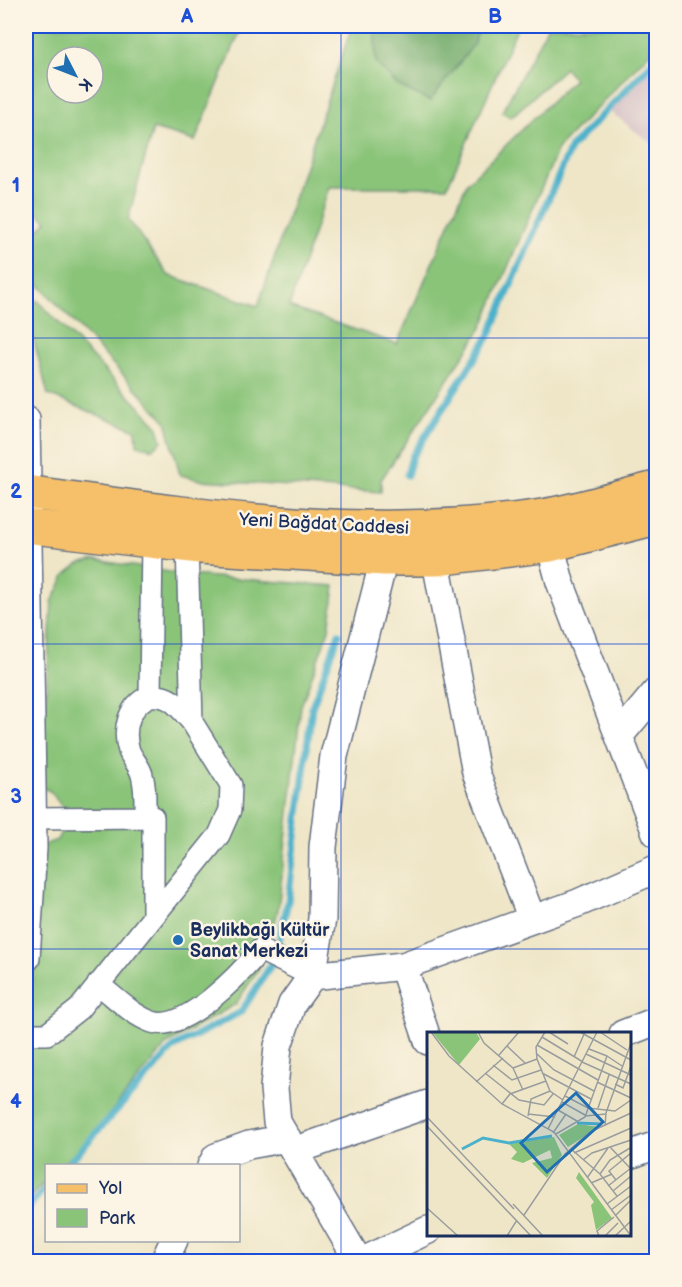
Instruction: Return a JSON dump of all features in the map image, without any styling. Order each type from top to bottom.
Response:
[{"type":"main road","name":"Yeni Bağdat Caddesi","points":[[27,526],[187,545],[384,559],[436,559],[547,531],[657,488]]},
{"type":"main road","name":"Yeni Bağdat Caddesi","points":[[26,492],[203,517],[377,529],[430,527],[547,531],[657,518]]},
{"type":"street","points":[[26,420],[32,818],[26,958]]},
{"type":"street","points":[[430,527],[476,773],[532,919]]},
{"type":"street","points":[[547,531],[560,582],[657,833]]},
{"type":"street","points":[[150,696],[152,541]]},
{"type":"street","points":[[187,545],[192,722]]},
{"type":"street","points":[[384,559],[334,756],[323,846],[322,919],[312,976],[292,1004],[278,1046],[274,1088],[278,1122],[360,1262],[427,1231]]},
{"type":"street","points":[[619,736],[657,692]]},
{"type":"street","points":[[26,1034],[47,1034],[79,1009],[219,835],[230,810],[231,785],[192,722],[175,702],[162,695],[140,700],[131,711],[127,729],[129,751],[141,773],[146,794],[145,817]]},
{"type":"street","points":[[32,818],[153,817],[153,915]]},
{"type":"street","points":[[98,984],[142,1017],[166,1024],[178,1020],[222,989],[260,950],[312,976],[403,966],[578,903],[657,869]]},
{"type":"street","points":[[403,966],[427,1035]]},
{"type":"street","points":[[628,1032],[657,1021]]},
{"type":"street","points":[[213,1164],[216,1157],[249,1145],[291,1144],[427,1105]]},
{"type":"street","points":[[631,1155],[657,1145]]},
{"type":"street","points":[[164,1262],[173,1242]]},
{"type":"shaded area","points":[[656,64],[656,147],[608,110]]},
{"type":"green space","points":[[26,26],[242,26],[195,141],[153,129],[128,219],[168,275],[258,306],[352,26],[518,26],[447,187],[329,187],[289,307],[397,344],[467,183],[574,79],[565,68],[511,117],[502,112],[548,26],[656,26],[656,46],[559,147],[482,328],[381,480],[381,492],[200,480],[180,475],[166,421],[29,274],[28,241],[47,221],[38,213],[26,221]]},
{"type":"green space","points":[[374,26],[480,26],[474,44],[430,101],[397,85],[376,63]]},
{"type":"green space","points":[[38,301],[157,425],[162,441],[153,449],[137,445],[136,430],[48,395],[26,310],[26,302]]},
{"type":"green space","points":[[95,560],[188,575],[335,586],[329,629],[301,706],[278,910],[266,957],[236,1004],[167,1044],[89,1139],[63,1164],[45,1164],[45,1181],[26,1201],[26,1019],[30,1005],[41,846],[57,840],[62,830],[63,807],[50,791],[40,787],[52,602],[66,574],[79,564]]},
{"type":"waterway","points":[[407,475],[412,457],[489,336],[571,147],[656,59]]},
{"type":"waterway","points":[[68,1164],[174,1047],[241,1012],[275,959],[288,901],[312,707],[339,634]]},
{"type":"waterway","points":[[26,1210],[45,1188]]},
{"type":"place","name":"Beylikbağı Kültür Sanat Merkezi","points":[[178,940]]}]
